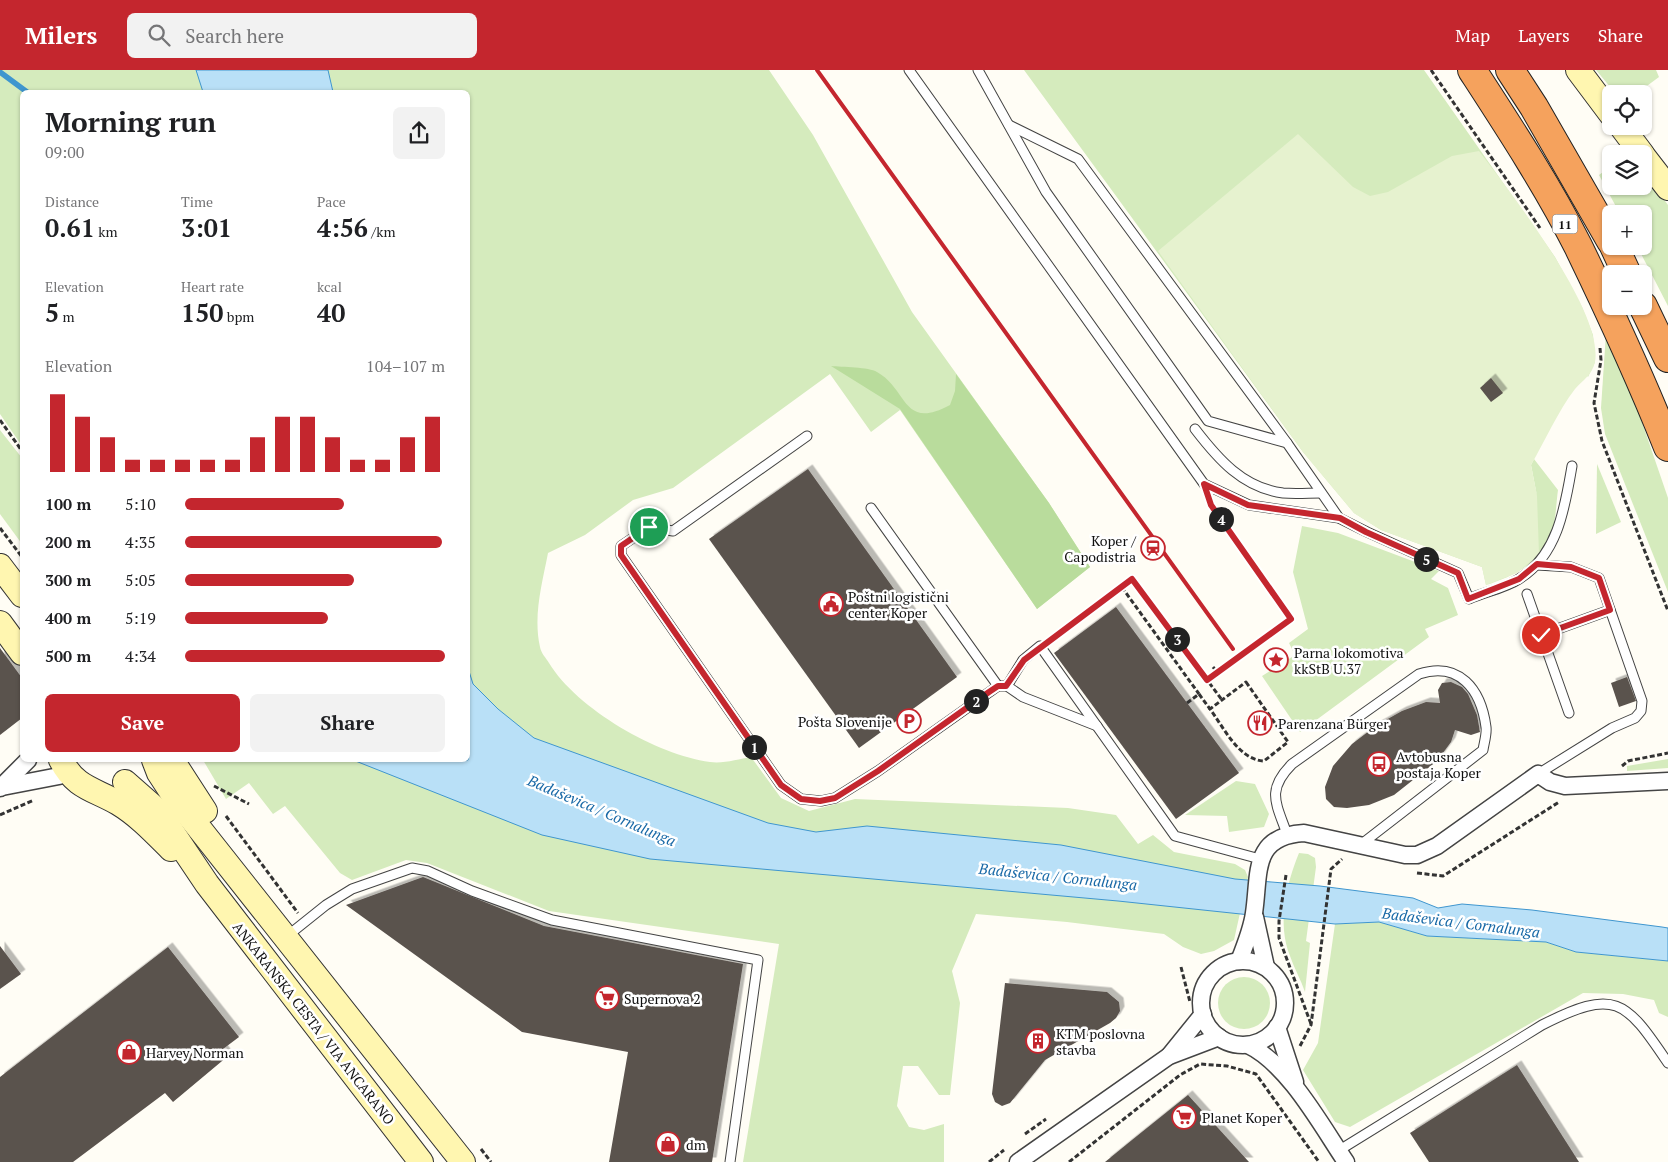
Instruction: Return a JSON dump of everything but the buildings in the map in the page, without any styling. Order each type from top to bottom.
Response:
[{"type":"highway","name":"11","points":[[1472,70],[1518,141],[1577,245],[1644,386],[1668,447]]},
{"type":"highway","name":"11","points":[[1510,70],[1534,107],[1602,225]]},
{"type":"highway","points":[[1647,315],[1668,358]]},
{"type":"street","points":[[1578,70],[1602,102]]},
{"type":"street","points":[[1628,135],[1635,145]]},
{"type":"street","points":[[1652,167],[1668,188]]},
{"type":"street","points":[[0,566],[20,592]]},
{"type":"street","points":[[0,607],[20,633]]},
{"type":"street","points":[[0,623],[20,650]]},
{"type":"street","points":[[1,788],[26,762]]},
{"type":"street","points":[[73,765],[96,777],[110,781],[125,782],[137,778],[159,762]]},
{"type":"street","points":[[160,762],[176,799],[346,1013],[472,1155]]},
{"type":"street","points":[[161,762],[188,787],[298,928],[346,1013]]},
{"type":"street","points":[[1,788],[58,776],[73,765]]},
{"type":"street","points":[[73,765],[90,791],[118,803],[142,820],[207,884]]},
{"type":"street","points":[[1239,960],[1254,915],[1260,859],[1268,848],[1287,834],[1304,833],[1406,855],[1417,854],[1437,846],[1538,774],[1550,782],[1565,786],[1668,781]]},
{"type":"street","points":[[125,782],[158,811],[207,884]]},
{"type":"street","name":"ANKARANSKA CESTA / VIA ANCARANO","points":[[207,884],[421,1162]]},
{"type":"street","points":[[1254,915],[1266,967]]},
{"type":"street","points":[[1170,1056],[1196,1010],[1202,992],[1211,975],[1228,963],[1239,960],[1253,962],[1266,967],[1278,979],[1285,995],[1284,1012],[1277,1027],[1265,1039],[1248,1045]]},
{"type":"street","points":[[1196,1010],[1209,1027],[1220,1037],[1230,1043],[1248,1045],[1280,1061]]},
{"type":"street","points":[[1277,1027],[1280,1061],[1342,1156]]},
{"type":"street","points":[[1018,1162],[1170,1056],[1220,1037]]},
{"type":"lane","points":[[909,70],[1204,484],[1248,505],[1340,518],[1366,532],[1458,573],[1468,599],[1519,579],[1537,564],[1551,547],[1561,518],[1572,466]]},
{"type":"lane","points":[[978,70],[1046,192],[1208,421],[1287,443]]},
{"type":"lane","points":[[1010,125],[1078,159],[1340,518]]},
{"type":"lane","points":[[1195,429],[1222,462],[1236,474],[1266,490],[1284,493],[1321,493]]},
{"type":"lane","points":[[807,436],[673,531],[649,527],[621,546],[621,555],[781,785],[801,799],[820,801],[835,798],[878,771],[1002,686],[1024,660],[1040,646],[1175,836],[1260,859]]},
{"type":"lane","points":[[871,508],[1002,686],[1023,697],[1097,726]]},
{"type":"lane","points":[[1537,564],[1571,567],[1599,578],[1642,700],[1641,711],[1629,723],[1612,728],[1538,774]]},
{"type":"lane","points":[[1527,594],[1569,713]]},
{"type":"lane","points":[[1541,635],[1610,610]]},
{"type":"lane","points":[[1287,834],[1274,792],[1279,776],[1292,764],[1419,674],[1434,669],[1446,670],[1465,679],[1480,704],[1486,728],[1483,750],[1359,846]]},
{"type":"lane","points":[[298,928],[352,889],[412,868],[428,871],[472,891],[552,920],[758,960],[730,1162]]},
{"type":"lane","points":[[1342,1156],[1542,1025],[1572,1009],[1596,1003],[1619,1006],[1642,1024],[1668,1063]]},
{"type":"path","points":[[1431,70],[1542,229]]},
{"type":"path","points":[[1599,340],[1601,360],[1594,403],[1602,441],[1668,611]]},
{"type":"path","points":[[0,420],[20,448]]},
{"type":"path","points":[[1204,484],[1211,505],[1291,619],[1207,680]]},
{"type":"path","points":[[0,528],[20,554]]},
{"type":"path","points":[[1040,646],[1132,579],[1222,700]]},
{"type":"path","points":[[1121,586],[1199,694],[1210,709],[1245,756],[1255,761],[1264,761],[1288,742],[1246,682],[1210,709]]},
{"type":"path","points":[[1248,643],[1250,647]]},
{"type":"path","points":[[1213,667],[1217,672]]},
{"type":"path","points":[[1187,703],[1199,694]]},
{"type":"path","points":[[1620,774],[1622,766],[1628,760],[1668,753]]},
{"type":"path","points":[[208,783],[249,804]]},
{"type":"path","points":[[0,815],[42,796]]},
{"type":"path","points":[[222,810],[298,928]]},
{"type":"path","points":[[1286,875],[1279,930],[1282,949],[1298,986],[1311,1025]]},
{"type":"path","points":[[1256,1074],[1296,1050],[1311,1025],[1330,879]]},
{"type":"path","points":[[1180,967],[1190,999],[1196,1010]]},
{"type":"path","points":[[1069,1162],[1180,1075],[1200,1064],[1227,1066],[1256,1074],[1319,1162]]},
{"type":"path","points":[[1023,1136],[1054,1114]]},
{"type":"path","points":[[989,1162],[1009,1146]]},
{"type":"path","points":[[472,1155],[491,1162]]},
{"type":"green space","points":[[0,70],[769,70],[813,135],[912,312],[1049,503],[1090,567],[1037,609],[900,410],[871,432],[830,374],[673,488],[633,500],[585,535],[548,553],[541,588],[537,624],[542,653],[562,680],[579,697],[598,713],[620,727],[643,740],[689,758],[710,762],[726,762],[751,757],[781,798],[809,811],[855,799],[1068,808],[1116,815],[1138,844],[1153,835],[1174,852],[1235,864],[1245,870],[1248,877],[1234,940],[1214,951],[1201,954],[1183,947],[1164,934],[1067,922],[976,914],[952,971],[960,1003],[950,1095],[939,1095],[918,1066],[903,1066],[897,1106],[909,1127],[924,1130],[944,1124],[944,1162],[743,1162],[779,944],[549,911],[427,863],[406,860],[352,880],[340,873],[285,806],[273,814],[249,783],[226,799],[204,762],[470,762],[470,90],[20,90],[20,443],[0,414]]},
{"type":"green space","points":[[1024,70],[1424,70],[1555,257],[1582,307],[1593,335],[1595,362],[1588,377],[1456,174],[1537,496],[1531,465],[1534,459],[1558,490],[1553,530],[1541,554],[1524,568],[1486,585],[1482,567],[1381,530],[1354,513],[1303,452]]},
{"type":"green space","points":[[1596,70],[1656,70],[1659,77],[1648,85],[1608,85]]},
{"type":"green space","points":[[1298,134],[1353,187],[1370,196],[1388,192],[1452,156],[1479,151],[1532,222],[1552,253],[1585,313],[1594,340],[1594,367],[1575,389],[1563,407],[1531,465],[1537,496],[1539,554],[1517,573],[1486,585],[1482,567],[1381,530],[1354,513],[1303,452],[1158,251]]},
{"type":"green space","points":[[1652,184],[1668,205],[1668,306],[1652,275],[1652,265],[1647,265],[1642,255],[1652,255],[1652,205],[1615,205],[1610,195],[1652,195]]},
{"type":"green space","points":[[1606,333],[1635,402],[1668,498],[1668,592],[1605,434],[1601,408]]},
{"type":"green space","points":[[831,366],[862,368],[877,372],[887,379],[907,405],[923,413],[934,412],[950,405],[955,391],[956,374],[1049,503],[1090,567],[1037,609],[900,409]]},
{"type":"green space","points":[[0,430],[20,455],[20,541],[0,514]]},
{"type":"green space","points":[[1597,464],[1621,522],[1596,534]]},
{"type":"green space","points":[[1302,526],[1338,533],[1439,571],[1431,579],[1448,588],[1458,615],[1425,629],[1429,637],[1300,732],[1262,676],[1295,655],[1289,643],[1308,629],[1293,572]]},
{"type":"green space","points":[[1668,759],[1668,768],[1627,771],[1627,766]]},
{"type":"green space","points":[[1236,781],[1255,784],[1269,814],[1264,827],[1229,832],[1227,816],[1185,815]]},
{"type":"green space","points":[[1299,853],[1308,854],[1315,858],[1316,867],[1306,941],[1310,943],[1305,992],[1290,956],[1284,930],[1287,891]]},
{"type":"green space","points":[[1379,922],[1427,936],[1546,942],[1576,952],[1668,961],[1668,1017],[1659,1013],[1654,1000],[1623,994],[1583,993],[1350,1127],[1335,1122],[1303,1070],[1318,1043],[1335,924]]},
{"type":"green space","points":[[1244,977],[1258,981],[1266,989],[1270,1003],[1266,1017],[1258,1025],[1244,1029],[1230,1025],[1222,1017],[1218,1003],[1222,989],[1230,981]]},
{"type":"water","points":[[196,70],[328,70],[333,90],[202,90]]},
{"type":"water","name":"Badaševica / Cornalunga","points":[[470,674],[473,684],[498,709],[534,738],[768,823],[816,832],[867,826],[1061,845],[1235,879],[1320,886],[1413,898],[1438,908],[1462,904],[1532,910],[1662,927],[1668,928],[1668,961],[1576,952],[1546,942],[1427,936],[1379,922],[1335,924],[1118,901],[650,859],[542,835],[358,762],[470,762]]},
{"type":"waterway","points":[[0,72],[24,90]]},
{"type":"railway","points":[[817,70],[1233,649]]},
{"type":"place","name":"Koper / Capodistria","points":[[1153,548]]},
{"type":"place","name":"Poštni logistični center Koper","points":[[831,604]]},
{"type":"place","name":"Parna lokomotiva kkStB U.37","points":[[1276,660]]},
{"type":"place","name":"Pošta Slovenije","points":[[909,721]]},
{"type":"place","name":"Parenzana Bürger","points":[[1260,723]]},
{"type":"place","name":"Avtobusna postaja Koper","points":[[1379,764]]},
{"type":"place","name":"Supernova 2","points":[[607,998]]},
{"type":"place","name":"KTM poslovna stavba","points":[[1038,1041]]},
{"type":"place","name":"Harvey Norman","points":[[129,1052]]},
{"type":"place","name":"Planet Koper","points":[[1184,1117]]},
{"type":"place","name":"dm","points":[[668,1144]]},
{"type":"route","points":[[649,527],[621,546],[621,555],[764,762],[781,785],[801,799],[820,801],[835,798],[878,771],[998,686],[1006,686],[1024,660],[1040,646],[1132,579],[1207,680],[1291,619],[1211,505],[1204,484],[1248,505],[1340,518],[1366,532],[1458,573],[1468,599],[1519,579],[1537,564],[1571,567],[1599,578],[1610,610],[1541,635]]}]
